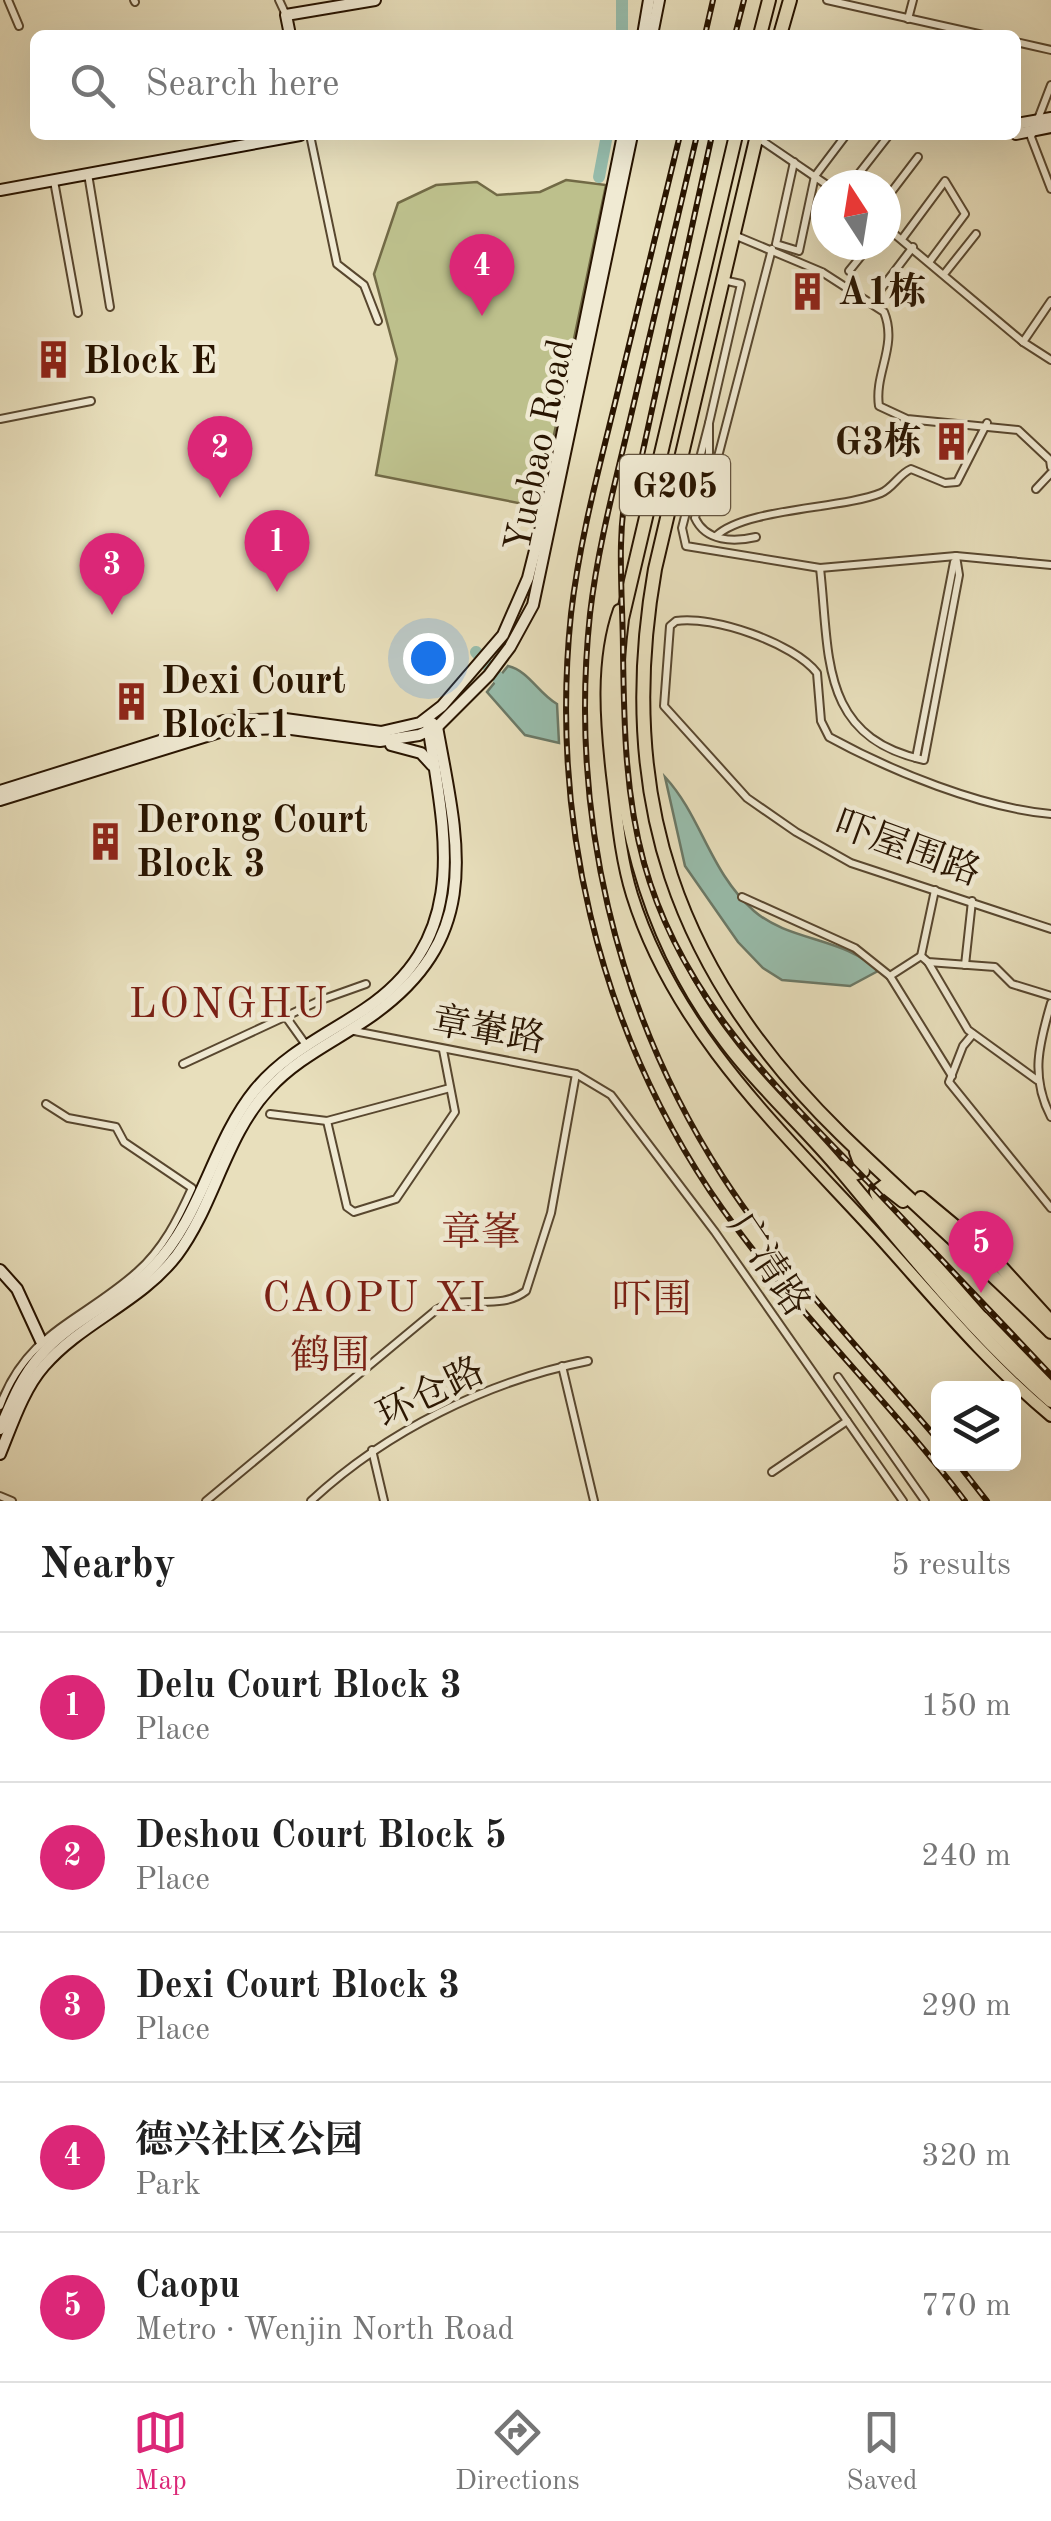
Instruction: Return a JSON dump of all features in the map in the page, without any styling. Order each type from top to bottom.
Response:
[{"type":"highway","points":[[761,30],[769,0]]},
{"type":"highway","points":[[781,30],[790,0]]},
{"type":"highway","name":"G205","points":[[735,140],[632,571],[617,659],[631,839],[652,908],[698,1002],[757,1080],[871,1206],[1051,1390]]},
{"type":"highway","name":"G205","points":[[755,140],[654,569],[642,666],[642,738],[660,843],[690,929],[726,995],[761,1043],[842,1134],[1051,1332]]},
{"type":"highway","points":[[616,811],[631,839]]},
{"type":"highway","points":[[832,1160],[854,1174],[864,1166],[842,1134]]},
{"type":"highway","points":[[890,1177],[992,1256],[1051,1322]]},
{"type":"highway","points":[[985,1322],[881,1204],[877,1188],[889,1189],[1008,1289]]},
{"type":"highway","points":[[871,1206],[972,1328],[1051,1401]]},
{"type":"main road","points":[[289,30],[286,16],[374,0]]},
{"type":"main road","points":[[644,30],[649,0]]},
{"type":"main road","points":[[653,30],[659,0]]},
{"type":"main road","points":[[1021,132],[1051,118]]},
{"type":"main road","points":[[1021,124],[1051,127]]},
{"type":"main road","points":[[0,190],[272,140]]},
{"type":"main road","name":"Yuebao Road","points":[[431,726],[490,653],[528,578],[554,475],[621,140]]},
{"type":"main road","name":"Yuebao Road","points":[[431,726],[476,688],[501,659],[533,605],[631,140]]},
{"type":"main road","points":[[632,571],[614,623],[608,664],[609,751],[616,811],[636,906],[694,1024],[764,1114],[994,1365],[1051,1416]]},
{"type":"main road","points":[[0,791],[224,721],[285,719],[380,732],[431,726]]},
{"type":"main road","points":[[370,740],[400,740],[431,726]]},
{"type":"main road","points":[[0,1429],[22,1382],[41,1354],[138,1282],[169,1250],[252,1094],[306,1045],[384,994],[410,966],[430,929],[447,868],[431,726]]},
{"type":"main road","points":[[0,1454],[41,1369],[135,1297],[177,1255],[262,1096],[298,1064],[412,980],[436,944],[454,903],[458,853],[431,726]]},
{"type":"main road","points":[[0,800],[226,730],[284,728],[370,740],[421,753],[435,773]]},
{"type":"main road","points":[[0,1270],[17,1290],[41,1341]]},
{"type":"street","points":[[8,0],[19,26]]},
{"type":"street","points":[[279,0],[286,16]]},
{"type":"street","points":[[827,0],[960,30]]},
{"type":"street","points":[[908,19],[913,0]]},
{"type":"street","points":[[1021,43],[1051,50]]},
{"type":"street","points":[[1051,85],[1032,145],[1051,189]]},
{"type":"street","points":[[311,140],[337,264],[364,285],[378,322]]},
{"type":"street","points":[[762,140],[811,173]]},
{"type":"street","points":[[820,170],[842,140]]},
{"type":"street","points":[[861,170],[884,140]]},
{"type":"street","points":[[901,179],[918,157]]},
{"type":"street","points":[[794,162],[776,244],[800,251],[811,196]]},
{"type":"street","points":[[88,173],[110,307]]},
{"type":"street","points":[[54,180],[78,313]]},
{"type":"street","points":[[930,262],[965,214],[945,181],[902,239],[1023,342],[1051,360]]},
{"type":"street","points":[[946,273],[976,234]]},
{"type":"street","points":[[733,235],[822,272],[884,312],[890,338],[877,392],[880,406],[907,418],[1018,430],[1050,460],[1051,470],[1036,489]]},
{"type":"street","points":[[881,289],[913,248]]},
{"type":"street","points":[[707,499],[772,250]]},
{"type":"street","points":[[849,272],[858,260]]},
{"type":"street","points":[[722,280],[742,284],[682,528],[686,546],[820,568],[956,556],[1051,565]]},
{"type":"street","points":[[1023,342],[1051,301]]},
{"type":"street","points":[[0,405],[2,418],[91,400]]},
{"type":"street","points":[[709,423],[709,453],[695,510],[698,526],[736,542],[756,537]]},
{"type":"street","points":[[716,536],[732,527],[883,493],[911,469],[944,483],[957,482],[987,424]]},
{"type":"street","points":[[820,568],[842,706],[864,735],[920,759],[956,556]]},
{"type":"street","name":"吓屋围路","points":[[1051,814],[1015,810],[957,791],[830,737],[821,722],[821,686],[808,662],[779,645],[696,620],[676,621],[670,626],[662,698],[668,712],[747,798],[851,863],[1051,929]]},
{"type":"street","points":[[642,666],[665,668]]},
{"type":"street","points":[[935,890],[924,959],[974,1034],[1037,1080]]},
{"type":"street","points":[[742,897],[854,948],[890,976],[953,1076]]},
{"type":"street","points":[[965,965],[972,901]]},
{"type":"street","points":[[890,976],[924,959],[995,967],[1012,984],[1051,999],[1040,1041],[1037,1080],[1051,1117]]},
{"type":"street","points":[[182,1064],[366,984]]},
{"type":"street","points":[[286,1017],[306,1045]]},
{"type":"street","name":"章輋路","points":[[206,1501],[436,1310],[450,1303],[510,1300],[526,1291],[551,1213],[576,1074],[349,1030]]},
{"type":"street","points":[[974,1034],[963,1046],[949,1082],[1051,1208]]},
{"type":"street","points":[[327,1121],[347,1207],[354,1212],[396,1199],[454,1112],[443,1050]]},
{"type":"street","name":"广清路","points":[[576,1074],[602,1087],[630,1117],[904,1501]]},
{"type":"street","points":[[270,1114],[327,1121],[450,1088]]},
{"type":"street","points":[[0,1406],[20,1362],[41,1341],[146,1263],[169,1234],[192,1188],[124,1142],[116,1127],[68,1118],[46,1104]]},
{"type":"street","name":"环仓路","points":[[311,1501],[372,1450],[461,1403],[588,1360]]},
{"type":"street","points":[[562,1366],[594,1501]]},
{"type":"street","points":[[838,1377],[925,1501]]},
{"type":"street","points":[[772,1472],[847,1421]]},
{"type":"street","points":[[372,1450],[384,1501]]},
{"type":"street","points":[[0,1496],[12,1501]]},
{"type":"green space","points":[[566,180],[606,185],[539,507],[376,475],[397,359],[374,274],[398,203],[436,185],[477,182],[497,195],[540,192]]},
{"type":"shaded area","points":[[508,666],[522,672],[557,704],[559,743],[525,735],[487,692]]},
{"type":"shaded area","points":[[665,777],[688,809],[726,879],[754,911],[784,929],[850,952],[878,971],[850,986],[782,980],[763,968],[738,942],[685,866]]},
{"type":"waterway","points":[[622,0],[622,30]]},
{"type":"waterway","points":[[599,177],[606,140]]},
{"type":"waterway","points":[[476,652],[507,688]]},
{"type":"railway","points":[[706,30],[713,0]]},
{"type":"railway","points":[[736,30],[744,0]]},
{"type":"railway","points":[[679,140],[589,510],[571,614],[566,690],[568,766],[576,841],[590,915],[611,987],[638,1058],[671,1126],[710,1191],[802,1310],[965,1501]]},
{"type":"railway","points":[[696,140],[593,588],[585,688],[594,835],[608,907],[628,978],[685,1113],[723,1177],[772,1246],[931,1432]]},
{"type":"railway","points":[[632,501],[711,140]]},
{"type":"railway","points":[[627,486],[621,569],[629,785],[644,863],[660,911],[707,998],[766,1074],[1051,1375]]},
{"type":"railway","points":[[963,1471],[987,1501]]},
{"type":"place","name":"A1栋","points":[[808,291]]},
{"type":"place","name":"德兴社区公园","points":[[482,316]]},
{"type":"place","name":"Block E","points":[[53,360]]},
{"type":"place","name":"G3栋","points":[[952,441]]},
{"type":"place","name":"Deshou Court Block 5","points":[[220,498]]},
{"type":"place","name":"Delu Court Block 3","points":[[277,592]]},
{"type":"place","name":"Dexi Court Block 3","points":[[112,615]]},
{"type":"place","name":"Dexi Court Block 1","points":[[131,702]]},
{"type":"place","name":"Derong Court Block 3","points":[[106,841]]},
{"type":"place","name":"Caopu","points":[[981,1293]]},
{"type":"district","name":"LONGHU","points":[[229,1002]]},
{"type":"district","name":"章峯","points":[[481,1231]]},
{"type":"district","name":"CAOPU XI","points":[[375,1296]]},
{"type":"district","name":"吓围","points":[[652,1298]]},
{"type":"district","name":"鹤围","points":[[330,1354]]}]
